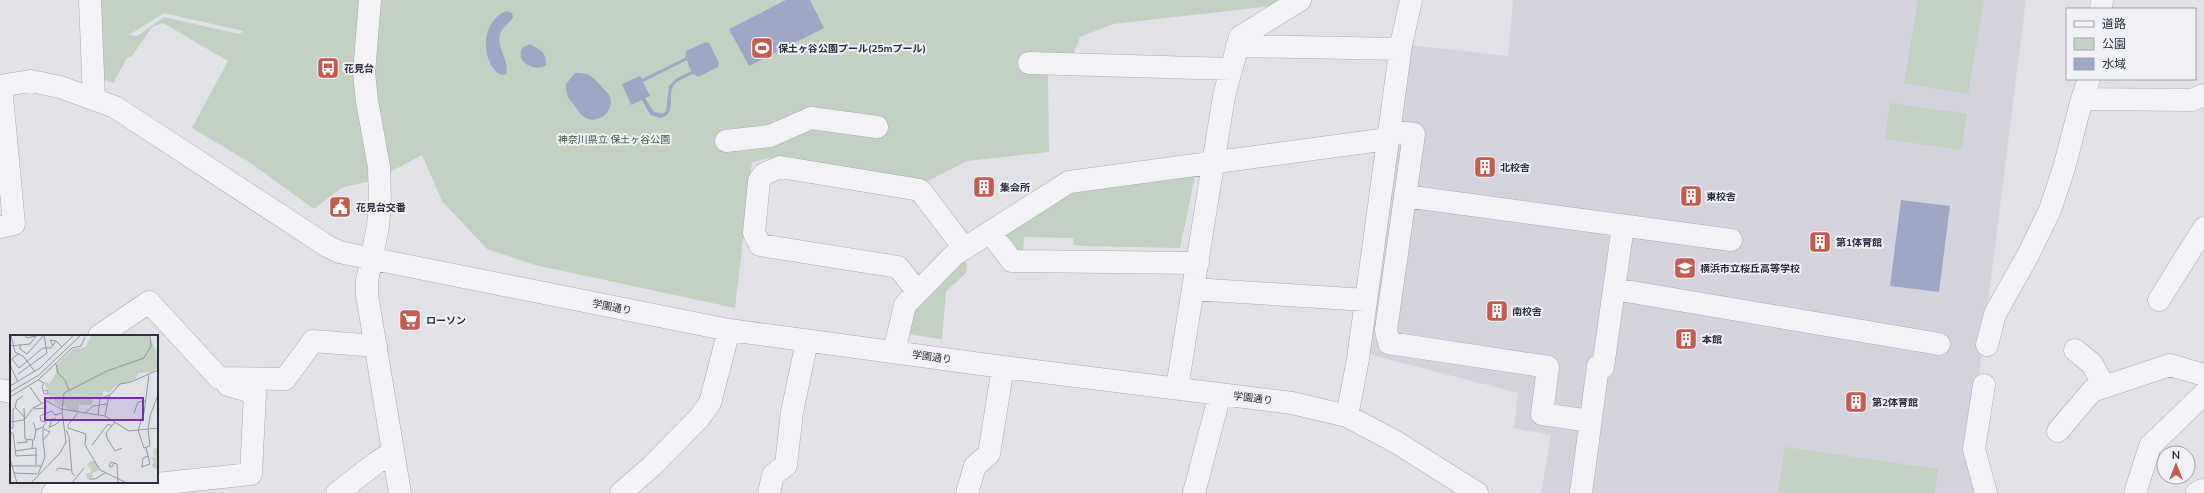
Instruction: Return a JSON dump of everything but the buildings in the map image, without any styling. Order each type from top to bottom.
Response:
[{"type":"street","points":[[90,0],[94,99]]},
{"type":"street","points":[[370,0],[364,73],[366,102],[379,167],[380,202],[378,226],[366,281],[366,295],[376,346],[392,452],[400,493]]},
{"type":"street","points":[[1177,388],[1224,96],[1237,46],[1240,37],[1300,0]]},
{"type":"street","points":[[1347,416],[1358,359],[1400,49],[1411,0]]},
{"type":"street","points":[[1237,46],[1400,49]]},
{"type":"street","points":[[1029,63],[1231,69]]},
{"type":"street","points":[[1987,345],[1995,314],[2027,257],[2050,210],[2064,168],[2082,99],[2089,80]]},
{"type":"street","name":"学園通り","points":[[0,86],[31,81],[60,87],[115,107],[327,246],[339,252],[729,330],[1003,367],[1292,403],[1347,416],[1396,442],[1477,493]]},
{"type":"street","points":[[0,86],[14,224],[0,227]]},
{"type":"street","points":[[2082,99],[2192,100],[2204,95]]},
{"type":"street","points":[[726,140],[770,136],[811,118],[877,127]]},
{"type":"street","points":[[894,352],[905,305],[954,255],[1069,182],[1213,162],[1388,135],[1414,134],[1386,330],[1389,343],[1548,367],[1542,414],[1590,421]]},
{"type":"street","points":[[918,292],[898,267],[760,245],[754,233],[759,182],[764,174],[780,167],[920,190],[964,248]]},
{"type":"street","points":[[1405,196],[1731,240]]},
{"type":"street","points":[[1580,493],[1598,366],[1603,366],[1623,226]]},
{"type":"street","points":[[2159,300],[2204,228]]},
{"type":"street","points":[[990,232],[1012,262],[1198,263]]},
{"type":"street","points":[[1193,289],[1366,300]]},
{"type":"street","points":[[1614,289],[1939,344]]},
{"type":"street","points":[[53,493],[84,486],[145,489],[251,474],[255,394],[228,386],[149,302],[100,335]]},
{"type":"street","points":[[621,493],[652,466],[699,418],[710,403],[729,330]]},
{"type":"street","points":[[219,378],[285,379],[313,341],[376,346]]},
{"type":"street","points":[[769,493],[773,475],[786,465],[792,412],[807,341]]},
{"type":"street","points":[[2075,350],[2092,364],[2104,386]]},
{"type":"street","points":[[2058,431],[2092,390],[2170,365],[2204,375]]},
{"type":"street","points":[[966,493],[975,466],[989,454],[1003,367]]},
{"type":"street","points":[[1984,385],[1974,449],[1986,493]]},
{"type":"street","points":[[0,390],[10,392]]},
{"type":"street","points":[[1194,493],[1220,394]]},
{"type":"street","points":[[2139,492],[2150,446],[2204,394]]},
{"type":"street","points":[[337,493],[392,452]]},
{"type":"shaded area","name":"横浜市立桜丘高等学校","points":[[1513,0],[2026,0],[1968,462],[1977,493],[1541,493],[1551,435],[1514,428],[1518,393],[1365,353],[1409,45],[1508,56]]},
{"type":"green space","name":"神奈川県立 保土ヶ谷公園","points":[[96,0],[1281,0],[1272,6],[1113,24],[1080,37],[1070,63],[1048,72],[1049,152],[967,161],[928,181],[769,158],[752,162],[735,308],[535,265],[487,249],[442,201],[422,155],[375,180],[341,188],[314,209],[249,162],[192,128],[228,61],[163,23],[152,27],[132,56],[127,58],[113,83],[101,79]],"holes":[[[164,13],[244,31],[239,34],[164,17],[137,36],[129,35]]]},
{"type":"green space","points":[[1918,0],[1984,0],[1968,94],[1904,83]]},
{"type":"green space","points":[[1890,103],[1967,114],[1961,150],[1885,139]]},
{"type":"green space","points":[[1195,176],[1180,248],[1082,246],[1074,245],[1073,238],[1024,237],[1023,252],[1012,252],[1000,236],[1069,191]]},
{"type":"green space","points":[[964,260],[967,264],[966,273],[946,291],[942,339],[906,334],[909,315]]},
{"type":"green space","points":[[1785,447],[1938,469],[1935,493],[1778,493]]},
{"type":"water","name":"保土ヶ谷公園プール(25mプール)","points":[[786,0],[810,0],[824,28],[749,66],[729,29]]},
{"type":"water","points":[[507,11],[512,13],[513,17],[500,34],[500,44],[507,69],[506,74],[501,75],[494,69],[489,61],[486,51],[486,41],[488,31],[492,23],[498,16]]},
{"type":"water","points":[[706,42],[709,43],[719,63],[718,67],[698,77],[693,74],[676,83],[672,91],[669,112],[666,116],[660,118],[650,115],[642,100],[631,105],[622,84],[640,76],[642,79],[685,58],[686,51]],"holes":[[[687,60],[691,71],[676,79],[669,86],[666,111],[663,114],[654,112],[645,98],[650,96],[643,82]]]},
{"type":"water","points":[[530,44],[544,54],[546,65],[537,68],[527,65],[524,62],[521,58],[522,48]]},
{"type":"water","points":[[575,73],[583,73],[590,76],[609,95],[611,105],[603,117],[593,120],[586,118],[580,114],[569,99],[566,91],[566,84]]},
{"type":"water","points":[[1901,200],[1950,206],[1939,292],[1890,286]]},
{"type":"place","name":"保土ヶ谷公園プール(25mプール)","points":[[762,48]]},
{"type":"place","name":"花見台","points":[[328,68]]},
{"type":"place","name":"北校舎","points":[[1485,167]]},
{"type":"place","name":"集会所","points":[[984,187]]},
{"type":"place","name":"東校舎","points":[[1691,196]]},
{"type":"place","name":"花見台交番","points":[[340,207]]},
{"type":"place","name":"第1体育館","points":[[1820,242]]},
{"type":"place","name":"横浜市立桜丘高等学校","points":[[1685,268]]},
{"type":"place","name":"南校舎","points":[[1497,311]]},
{"type":"place","name":"ローソン","points":[[410,320]]},
{"type":"place","name":"本館","points":[[1686,339]]},
{"type":"place","name":"第2体育館","points":[[1856,402]]}]
